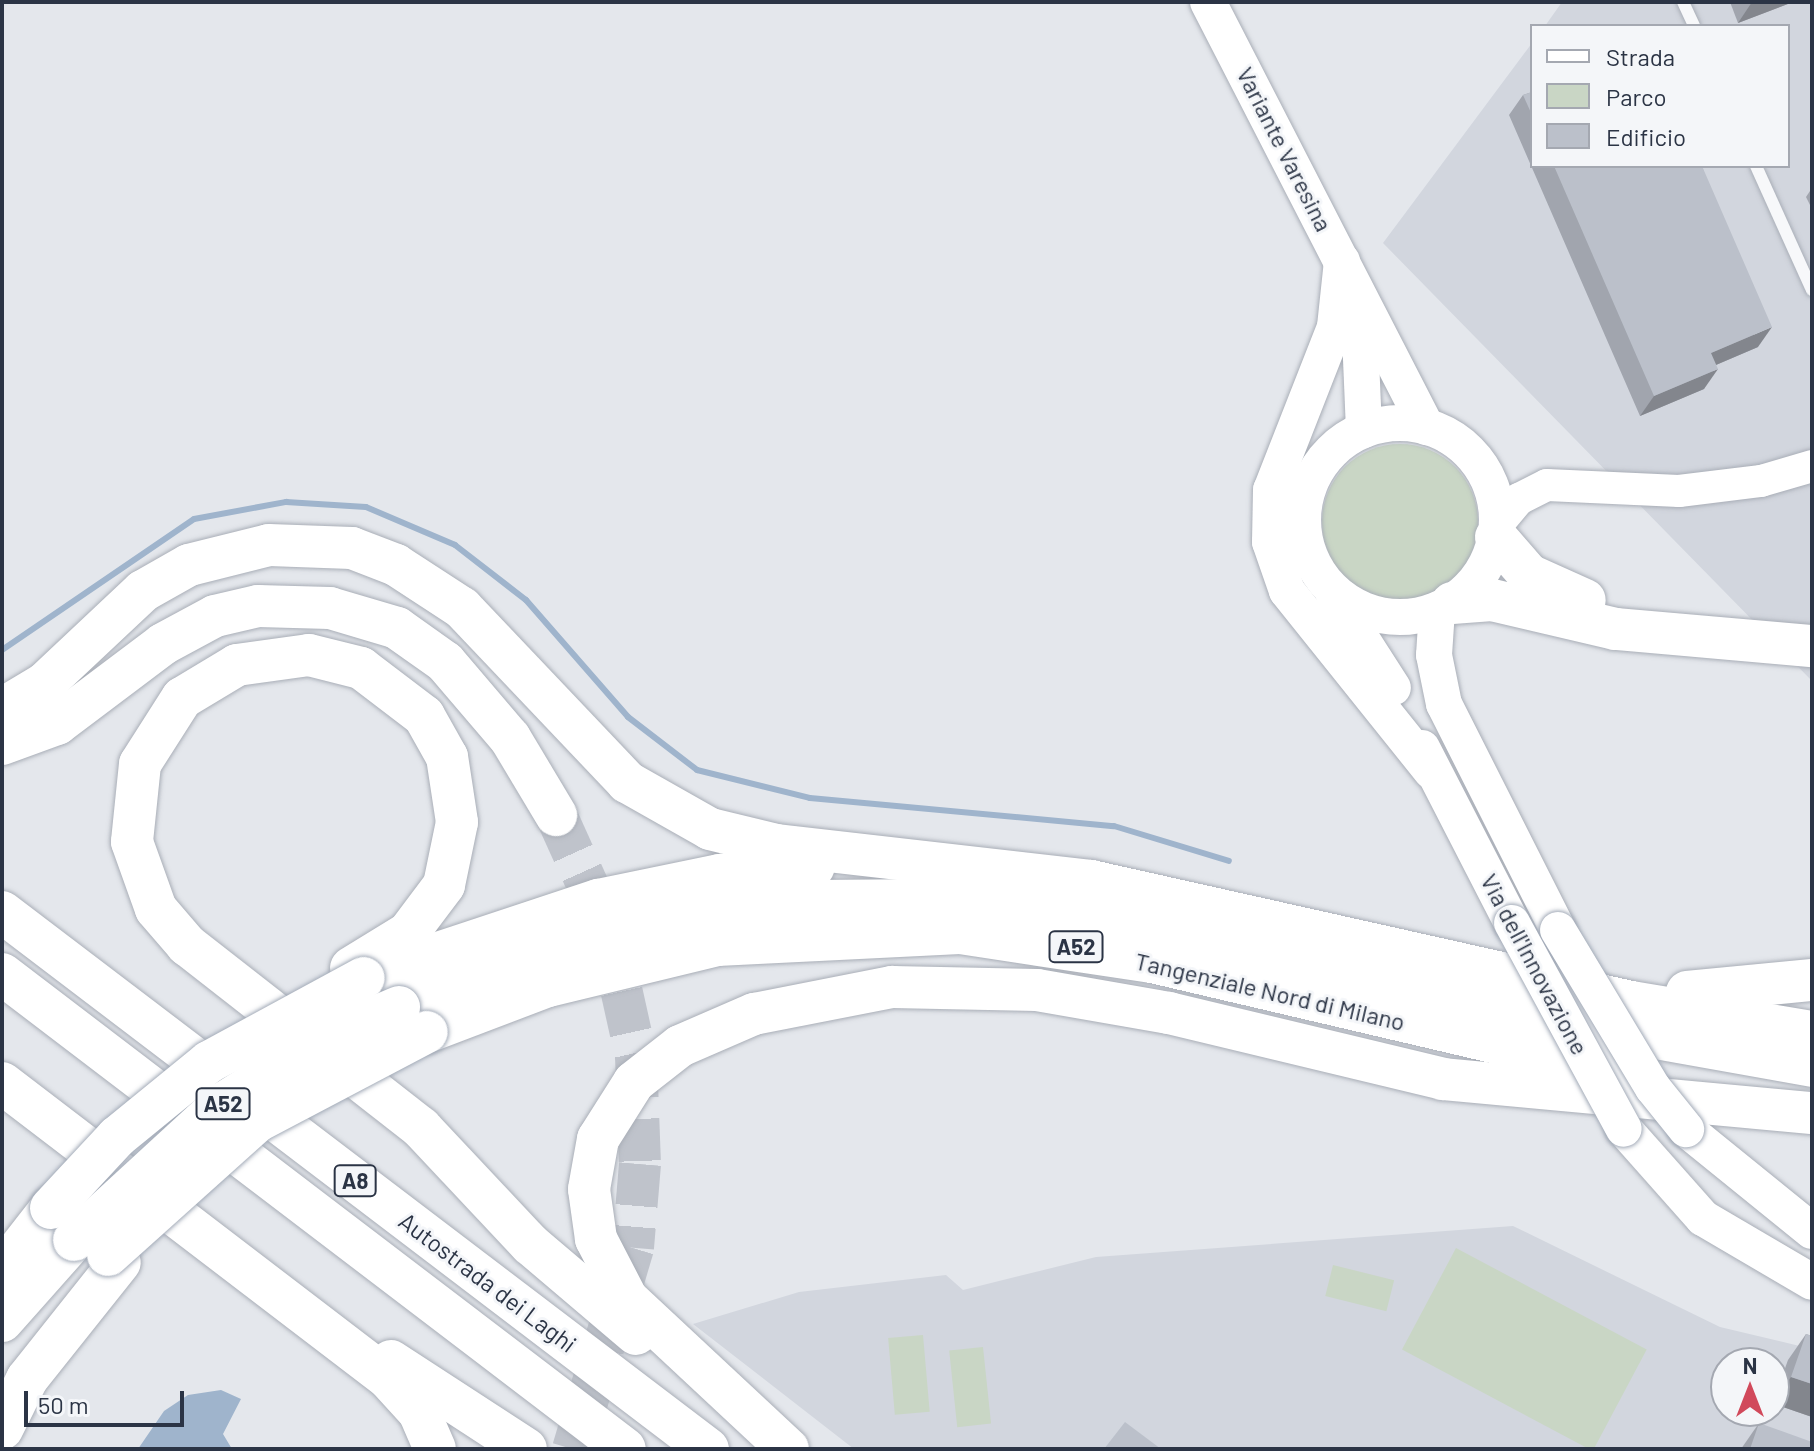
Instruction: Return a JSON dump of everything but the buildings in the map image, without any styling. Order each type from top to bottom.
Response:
[{"type":"highway","points":[[1497,531],[1529,575],[1580,599],[1645,613],[1812,625]]},
{"type":"highway","points":[[2,709],[44,684],[143,591],[189,565],[269,545],[338,546],[396,565],[462,608],[602,759],[664,808],[753,841],[979,867],[1155,893],[1409,954],[1812,1032]]},
{"type":"highway","points":[[1444,606],[1492,600],[1616,629],[1812,646]]},
{"type":"highway","points":[[2,744],[75,713],[163,644],[215,616],[258,606],[330,608],[397,628],[445,662],[510,738],[556,815]]},
{"type":"highway","points":[[2,1429],[27,1379],[79,1233],[99,1154],[231,1048],[358,973],[408,933],[444,885],[457,822],[447,757],[424,716],[361,668],[294,655],[237,665],[182,698],[140,764],[132,842],[156,909],[187,945],[421,1128],[583,1294],[787,1449]]},
{"type":"highway","points":[[358,973],[598,900],[720,875],[979,867]]},
{"type":"highway","name":"Tangenziale Nord di Milano","points":[[2,1377],[79,1233],[173,1189],[309,1089],[413,1020],[518,960],[689,916],[816,901],[935,900],[1072,913],[1542,1018],[1812,1066]]},
{"type":"highway","name":"Autostrada dei Laghi","points":[[2,912],[708,1449]]},
{"type":"highway","name":"Tangenziale Nord di Milano","points":[[2,1321],[79,1233],[222,1104],[331,1036],[413,1020],[717,945],[960,933],[1088,949],[1559,1059],[1812,1102]]},
{"type":"highway","points":[[1409,954],[1645,990],[1742,991],[1812,980]]},
{"type":"highway","name":"Autostrada dei Laghi","points":[[2,974],[625,1449]]},
{"type":"highway","points":[[787,1449],[627,1299],[596,1239],[589,1189],[598,1139],[634,1082],[680,1046],[754,1014],[892,987],[1037,990],[1169,1013],[1443,1079],[1812,1113]]},
{"type":"highway","points":[[2,1083],[388,1378],[419,1412],[435,1449]]},
{"type":"highway","points":[[2,1248],[79,1233]]},
{"type":"highway","points":[[2,1271],[79,1233]]},
{"type":"highway","points":[[276,1293],[526,1449]]},
{"type":"main road","name":"Variante Varesina","points":[[1208,2],[1426,427]]},
{"type":"main road","points":[[1342,261],[1335,327],[1271,490],[1270,542],[1287,591],[1431,771]]},
{"type":"main road","name":"Variante Varesina","points":[[1358,298],[1364,430]]},
{"type":"main road","points":[[1426,427],[1478,462],[1493,490],[1497,531],[1477,580],[1444,606],[1378,615],[1327,585],[1309,555],[1303,505],[1324,459],[1364,430],[1426,427]]},
{"type":"main road","name":"Via dell'Innovazione","points":[[1327,585],[1405,709],[1431,771],[1624,1129],[1703,1218],[1812,1282]]},
{"type":"main road","name":"Via dell'Innovazione","points":[[1444,606],[1434,655],[1444,704],[1558,930],[1653,1088],[1686,1129],[1812,1231]]},
{"type":"street","points":[[1497,531],[1519,499],[1547,485],[1679,491],[1761,481],[1812,466]]},
{"type":"lane","points":[[1683,2],[1693,24]]},
{"type":"lane","points":[[1757,168],[1812,290]]},
{"type":"shaded area","points":[[1562,2],[1812,2],[1812,681],[1383,243],[1530,46],[1530,168],[1790,168],[1790,24],[1546,24]]},
{"type":"shaded area","points":[[1513,1226],[1720,1327],[1812,1349],[1812,1449],[854,1449],[693,1324],[799,1292],[946,1275],[963,1290],[1096,1257]]},
{"type":"green space","points":[[1400,444],[1430,450],[1455,467],[1472,492],[1478,522],[1472,552],[1455,577],[1430,594],[1400,600],[1370,594],[1345,577],[1328,552],[1322,522],[1328,492],[1345,467],[1370,450]]},
{"type":"green space","points":[[1456,1248],[1647,1349],[1594,1449],[1402,1350]]},
{"type":"green space","points":[[1333,1265],[1394,1280],[1386,1311],[1325,1296]]},
{"type":"green space","points":[[923,1335],[930,1412],[895,1415],[888,1338]]},
{"type":"green space","points":[[983,1347],[991,1424],[957,1427],[949,1351]]},
{"type":"water","points":[[221,1390],[241,1399],[223,1434],[232,1449],[138,1449],[164,1411],[188,1395]]},
{"type":"waterway","points":[[2,650],[194,519],[286,502],[366,507],[455,545],[526,600],[628,717],[697,770],[810,798],[1114,826],[1229,861]]},
{"type":"tunnel","points":[[556,815],[608,930],[636,1056],[640,1164],[633,1248],[573,1449]]}]
